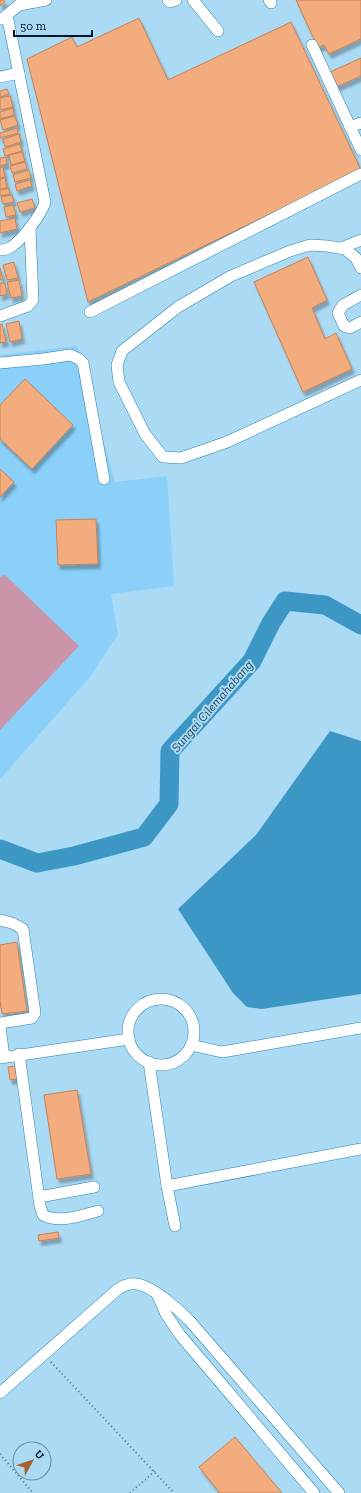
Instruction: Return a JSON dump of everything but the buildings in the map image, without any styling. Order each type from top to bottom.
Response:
[{"type":"street","points":[[0,250],[10,248],[30,228],[41,213],[45,202],[18,73],[3,18],[22,2],[46,0]]},
{"type":"street","points":[[168,0],[170,2],[176,0]]},
{"type":"street","points":[[193,0],[218,31]]},
{"type":"street","points":[[312,45],[361,150]]},
{"type":"street","points":[[0,77],[18,73]]},
{"type":"street","points":[[350,127],[361,123]]},
{"type":"street","points":[[90,312],[361,174]]},
{"type":"street","points":[[0,316],[28,306],[33,300],[30,228]]},
{"type":"street","points":[[341,248],[361,240]]},
{"type":"street","points":[[361,268],[356,258],[351,253],[341,248],[310,245],[290,251],[231,276],[178,306],[122,351],[117,365],[119,382],[145,434],[163,457],[181,458],[226,442],[361,380]]},
{"type":"street","points":[[361,296],[343,305],[338,313],[344,326],[350,328],[361,322]]},
{"type":"street","points":[[0,363],[43,359],[70,354],[83,363],[104,479]]},
{"type":"street","points":[[0,920],[12,923],[23,929],[34,1013],[32,1018],[0,1023]]},
{"type":"street","points":[[158,999],[170,1000],[180,1005],[188,1013],[193,1023],[194,1034],[191,1046],[186,1054],[169,1064],[149,1062],[136,1053],[129,1039],[128,1028],[131,1017],[138,1008],[147,1001],[158,999]]},
{"type":"street","points":[[0,1026],[2,1057],[129,1039]]},
{"type":"street","points":[[191,1046],[222,1052],[361,1028]]},
{"type":"street","points":[[19,1054],[39,1197],[44,1215],[48,1218],[64,1218],[98,1211]]},
{"type":"street","points":[[149,1062],[167,1186],[175,1226]]},
{"type":"street","points":[[167,1186],[361,1149]]},
{"type":"street","points":[[39,1197],[94,1187]]},
{"type":"street","points":[[0,1393],[122,1286],[136,1284],[146,1287],[176,1308],[189,1320],[339,1493]]},
{"type":"street","points":[[156,1294],[166,1314],[180,1335],[314,1493]]},
{"type":"path","points":[[44,1354],[174,1493]]},
{"type":"path","points":[[0,1454],[33,1493]]},
{"type":"path","points":[[130,1493],[154,1471]]},
{"type":"shaded area","points":[[77,346],[115,482],[167,476],[174,586],[111,594],[118,634],[89,678],[0,779],[0,355]]},
{"type":"shaded area","points":[[4,574],[79,646],[0,730],[0,578]]},
{"type":"shaded area","points":[[330,731],[361,741],[361,994],[262,1009],[247,1007],[233,993],[178,909],[256,835]]},
{"type":"waterway","name":"Sungai Cilemahabang","points":[[0,849],[37,863],[74,856],[144,837],[169,804],[170,751],[252,661],[271,623],[285,601],[325,605],[361,625]]}]
